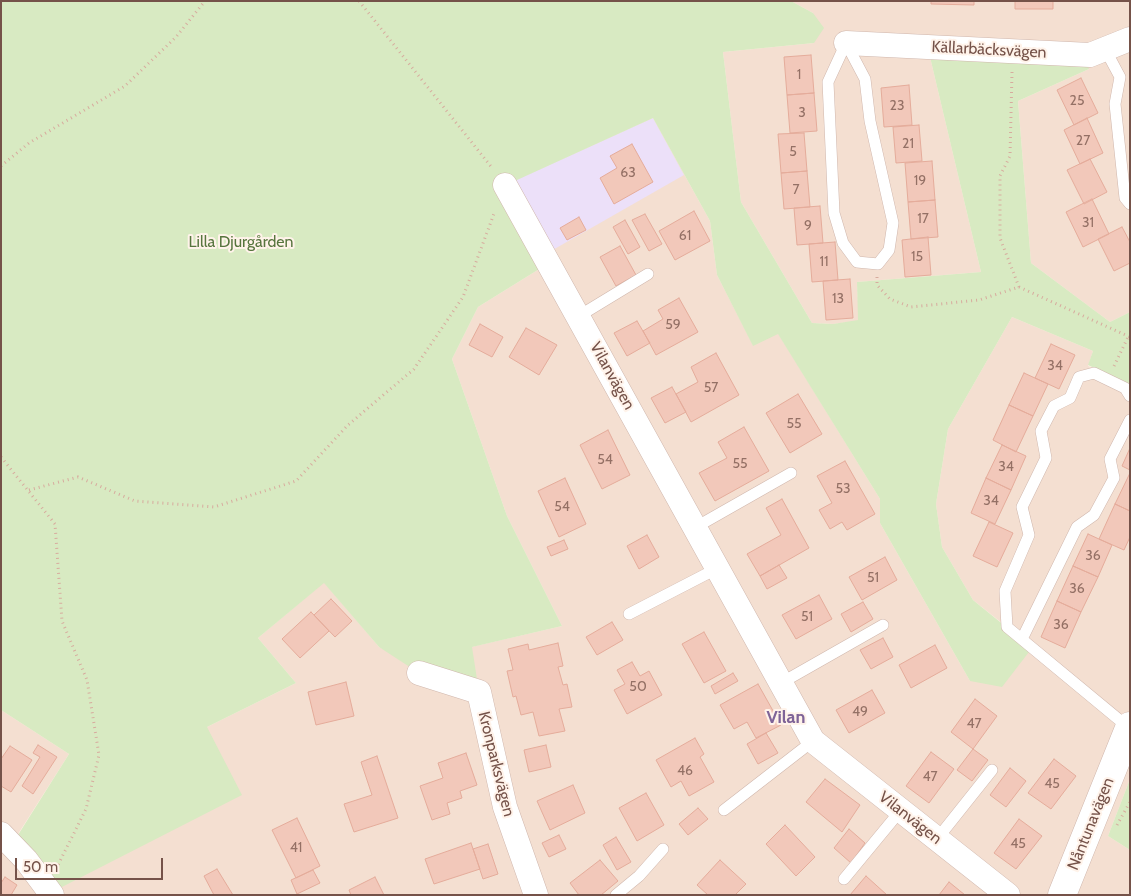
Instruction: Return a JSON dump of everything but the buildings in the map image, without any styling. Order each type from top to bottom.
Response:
[{"type":"street","name":"Källarbäcksvägen","points":[[846,43],[1090,55],[1130,38]]},
{"type":"street","name":"Vilanvägen","points":[[505,185],[813,741],[1008,895]]},
{"type":"street","name":"Kronparksvägen","points":[[419,673],[478,692],[505,807],[536,895]]},
{"type":"street","name":"Nåntunavägen","points":[[1062,895],[1129,727]]},
{"type":"street","points":[[1,834],[49,890]]},
{"type":"lane","points":[[846,43],[865,79],[870,121],[893,223],[889,250],[878,264],[857,262],[843,243],[834,213],[828,82],[846,43]]},
{"type":"lane","points":[[1105,49],[1125,78],[1115,104],[1125,198],[1130,204]]},
{"type":"lane","points":[[579,316],[648,274]]},
{"type":"lane","points":[[1129,727],[1007,626],[1004,591],[1029,535],[1022,506],[1046,458],[1042,431],[1054,406],[1070,398],[1079,377],[1094,373],[1125,388],[1130,396]]},
{"type":"lane","points":[[1022,639],[1077,526],[1094,514],[1114,478],[1110,459],[1130,420]]},
{"type":"lane","points":[[696,527],[791,474]]},
{"type":"lane","points":[[629,614],[718,568]]},
{"type":"lane","points":[[781,683],[883,626]]},
{"type":"lane","points":[[724,810],[813,741]]},
{"type":"lane","points":[[937,839],[992,770]]},
{"type":"lane","points":[[844,879],[901,810]]},
{"type":"lane","points":[[616,895],[640,876],[663,849]]},
{"type":"path","points":[[1,166],[29,143],[125,86],[176,36],[205,1]]},
{"type":"path","points":[[29,490],[78,477],[135,501],[214,507],[296,481],[348,425],[414,369],[463,297],[505,185],[359,1]]},
{"type":"path","points":[[1012,51],[1010,156],[1000,176],[1000,238],[1019,287]]},
{"type":"path","points":[[878,264],[877,286],[890,299],[911,307],[979,300],[1019,287],[1129,337],[1107,380]]},
{"type":"path","points":[[1,457],[55,524],[62,621],[87,680],[99,755],[86,809],[49,890]]},
{"type":"shaded area","points":[[791,1],[1130,1],[1130,312],[1110,322],[1031,263],[1018,101],[1089,69],[930,57],[981,272],[857,282],[859,321],[833,324],[812,323],[741,202],[723,52],[814,43],[813,13]]},
{"type":"shaded area","points":[[653,118],[710,221],[717,275],[753,345],[778,333],[880,499],[880,523],[970,681],[1007,627],[973,600],[942,547],[936,504],[948,429],[1012,317],[1093,351],[1088,366],[1130,384],[1130,779],[1108,836],[1130,850],[1130,895],[1,895],[1,710],[69,754],[18,834],[207,727],[296,683],[258,638],[324,582],[379,647],[478,692],[471,647],[562,626],[507,516],[452,359],[478,307],[549,263],[505,185]]},
{"type":"shaded area","points":[[653,118],[684,175],[544,255],[505,185]]},
{"type":"green space","name":"Lilla Djurgården","points":[[1,1],[791,1],[813,13],[824,28],[814,43],[723,52],[741,202],[812,323],[833,324],[858,320],[857,282],[981,272],[930,57],[1086,61],[1089,69],[1018,101],[1031,263],[1110,322],[1130,312],[1130,384],[1088,365],[1093,351],[1012,317],[948,429],[936,504],[942,547],[973,600],[1032,648],[1002,687],[970,681],[880,523],[880,499],[778,334],[753,346],[717,275],[710,221],[653,118],[506,185],[549,263],[478,307],[452,359],[507,516],[562,626],[472,647],[479,692],[419,673],[379,647],[324,583],[258,638],[296,683],[207,727],[242,795],[58,889],[18,835],[69,754],[1,710]]},
{"type":"green space","points":[[1130,779],[1130,850],[1108,836]]},
{"type":"district","name":"Vilan","points":[[786,718]]}]
